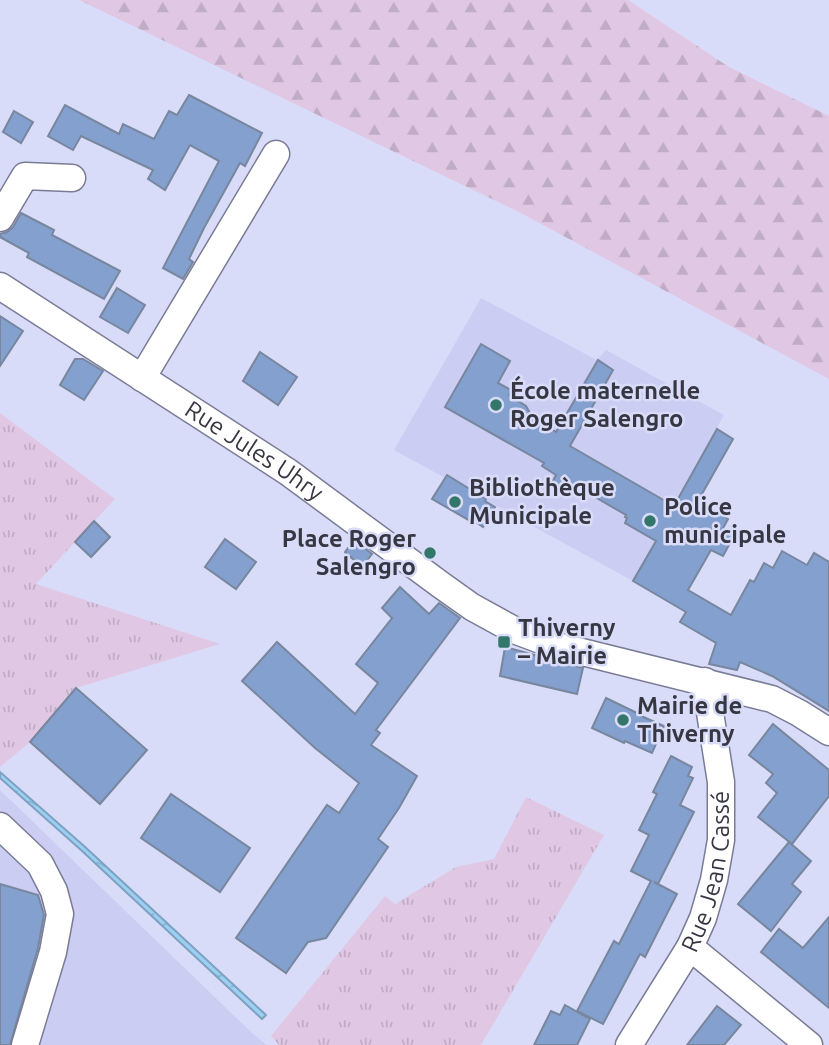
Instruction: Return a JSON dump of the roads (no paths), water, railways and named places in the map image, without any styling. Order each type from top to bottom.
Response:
[{"type":"street","points":[[142,378],[276,154]]},
{"type":"street","points":[[0,218],[24,176],[72,178]]},
{"type":"street","name":"Rue Jules Uhry","points":[[0,286],[307,485],[441,585],[501,624],[554,645],[772,699],[829,732]]},
{"type":"street","name":"Rue Jean Cassé","points":[[629,1045],[690,947],[703,918],[714,880],[721,840],[721,782],[705,681]]},
{"type":"street","points":[[0,826],[40,864],[54,891],[60,914],[53,952],[25,1045]]},
{"type":"street","points":[[690,947],[809,1045]]},
{"type":"water","points":[[0,772],[266,1015],[262,1019],[0,778]]},
{"type":"place","name":"École maternelle Roger Salengro","points":[[496,405]]},
{"type":"place","name":"Bibliothèque Municipale","points":[[455,502]]},
{"type":"place","name":"Police municipale","points":[[650,521]]},
{"type":"place","name":"Place Roger Salengro","points":[[430,553]]},
{"type":"place","name":"Thiverny – Mairie","points":[[504,642]]},
{"type":"place","name":"Mairie de Thiverny","points":[[623,720]]}]
